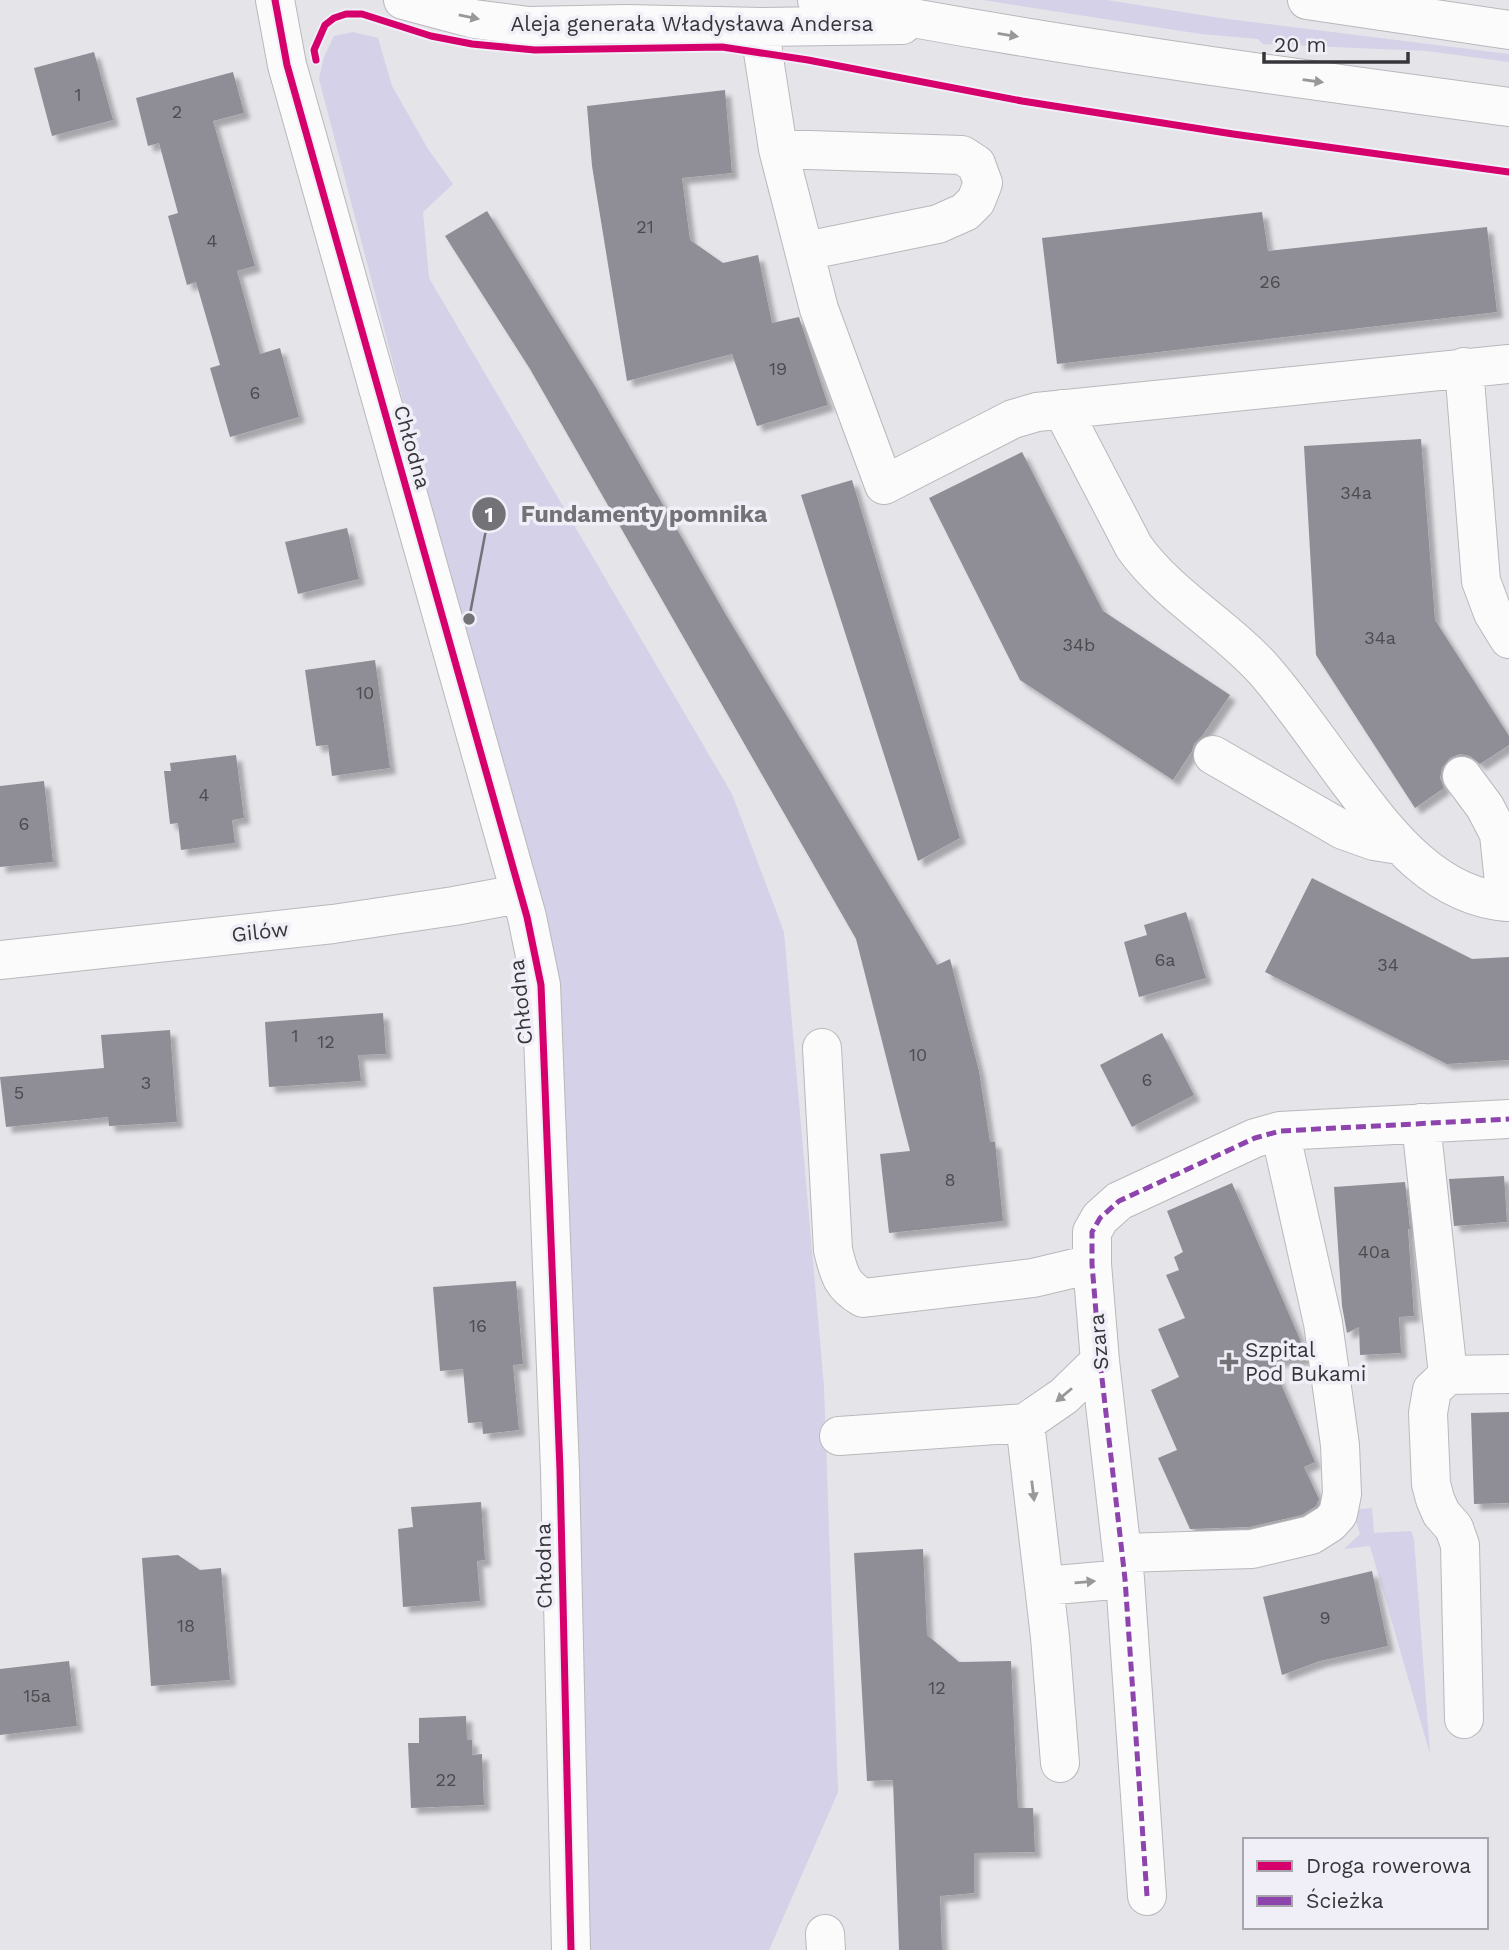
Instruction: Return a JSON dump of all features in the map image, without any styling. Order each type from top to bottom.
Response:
[{"type":"street","name":"Chłodna","points":[[275,0],[287,65],[527,917],[541,985],[560,1459],[571,1950]]},
{"type":"street","name":"Aleja generała Władysława Andersa","points":[[403,0],[474,19],[529,26],[626,23],[762,27],[941,24]]},
{"type":"street","name":"Aleja generała Władysława Andersa","points":[[817,0],[941,24],[1245,72],[1509,107]]},
{"type":"street","points":[[1307,0],[1509,30]]},
{"type":"street","points":[[762,27],[763,52],[778,149],[819,309],[884,485],[1013,419],[1037,412],[1509,364]]},
{"type":"street","points":[[778,149],[962,155],[976,164],[983,183],[976,201],[965,212],[938,224],[804,251]]},
{"type":"street","points":[[1464,367],[1481,582],[1493,613],[1509,639]]},
{"type":"street","points":[[1062,410],[1134,547],[1148,567],[1234,640],[1265,671],[1398,845],[1451,885],[1507,902],[1499,834],[1485,807],[1462,776]]},
{"type":"street","points":[[1213,755],[1343,830],[1374,841],[1398,845]]},
{"type":"street","name":"Gilów","points":[[0,960],[333,924],[519,894]]},
{"type":"street","points":[[822,1048],[833,1251],[843,1282],[852,1291],[863,1298],[1033,1278],[1092,1264]]},
{"type":"street","name":"Szara","points":[[1147,1896],[1124,1566],[1100,1361],[1092,1232],[1100,1218],[1119,1201],[1255,1138],[1280,1131],[1509,1119]]},
{"type":"street","points":[[1422,1123],[1448,1375]]},
{"type":"street","points":[[1044,1586],[1124,1566],[1252,1549],[1311,1535],[1330,1523],[1338,1514],[1342,1494],[1340,1445],[1323,1323],[1280,1131]]},
{"type":"street","points":[[839,1436],[1025,1423],[1064,1396],[1100,1361]]},
{"type":"street","points":[[1464,1719],[1460,1545],[1454,1528],[1441,1513],[1434,1499],[1428,1413],[1432,1390],[1448,1375],[1509,1374]]},
{"type":"street","points":[[1025,1423],[1050,1637],[1060,1763]]},
{"type":"shaded area","points":[[983,0],[1107,0],[1220,18],[1509,54],[1509,62],[1427,51],[1263,44],[1258,39],[1201,34]]},
{"type":"shaded area","points":[[353,32],[378,38],[392,86],[428,149],[453,184],[423,212],[429,278],[732,794],[784,932],[824,1387],[838,1792],[769,1950],[585,1950],[558,1138],[445,562],[319,79],[324,57],[334,36]]},
{"type":"shaded area","points":[[1372,1508],[1374,1533],[1411,1531],[1414,1539],[1430,1754],[1370,1546],[1344,1549],[1360,1534],[1353,1510]]},
{"type":"building","points":[[94,52],[113,120],[52,136],[34,68]]},
{"type":"building","points":[[233,72],[244,113],[213,121],[255,266],[237,271],[260,354],[280,348],[299,417],[230,437],[210,368],[220,365],[196,282],[187,285],[168,216],[178,213],[159,143],[148,146],[136,98]]},
{"type":"building","points":[[725,90],[732,173],[682,178],[690,240],[723,263],[758,255],[772,323],[799,317],[828,405],[757,426],[732,354],[627,381],[592,166],[587,106]]},
{"type":"building","points":[[487,211],[596,388],[726,615],[937,965],[950,959],[979,1071],[990,1142],[995,1142],[1003,1221],[889,1233],[880,1154],[910,1151],[856,939],[530,369],[445,236]]},
{"type":"building","points":[[1262,212],[1268,251],[1487,227],[1497,312],[1057,364],[1042,238]]},
{"type":"building","points":[[1421,439],[1435,620],[1509,736],[1509,745],[1480,764],[1470,756],[1460,754],[1450,758],[1442,768],[1440,778],[1444,788],[1415,808],[1316,655],[1304,446]]},
{"type":"building","points":[[1022,452],[1103,611],[1230,695],[1194,744],[1173,780],[1020,680],[929,498]]},
{"type":"building","points":[[852,480],[960,838],[918,861],[801,495]]},
{"type":"building","points":[[347,528],[359,579],[298,594],[285,542]]},
{"type":"building","points":[[375,660],[390,768],[332,776],[328,745],[316,746],[305,670]]},
{"type":"building","points":[[236,755],[244,818],[232,820],[235,843],[181,850],[178,823],[170,824],[164,771],[171,771],[170,763]]},
{"type":"building","points":[[44,781],[53,862],[0,867],[0,786]]},
{"type":"building","points":[[1312,878],[1472,959],[1509,957],[1509,1060],[1447,1064],[1265,972]]},
{"type":"building","points":[[1186,912],[1206,978],[1139,997],[1124,942],[1147,935],[1144,925]]},
{"type":"building","points":[[383,1013],[386,1054],[358,1055],[361,1081],[269,1087],[265,1022]]},
{"type":"building","points":[[170,1030],[177,1122],[109,1126],[108,1117],[6,1127],[0,1077],[104,1068],[101,1035]]},
{"type":"building","points":[[1162,1033],[1194,1095],[1132,1127],[1100,1065]]},
{"type":"building","points":[[1504,1176],[1507,1222],[1454,1226],[1449,1179]]},
{"type":"building","points":[[1405,1182],[1414,1316],[1399,1317],[1401,1353],[1360,1355],[1359,1327],[1347,1333],[1342,1306],[1334,1187]]},
{"type":"building","name":"Szpital Pod Bukami","points":[[1232,1183],[1305,1351],[1306,1359],[1275,1361],[1278,1366],[1274,1368],[1315,1462],[1304,1467],[1319,1499],[1316,1506],[1302,1515],[1249,1527],[1190,1529],[1158,1458],[1177,1450],[1151,1390],[1179,1377],[1158,1329],[1185,1318],[1166,1275],[1179,1270],[1174,1257],[1183,1252],[1167,1211]]},
{"type":"building","points":[[516,1281],[523,1364],[513,1365],[519,1430],[483,1434],[482,1422],[468,1423],[463,1369],[440,1371],[433,1287]]},
{"type":"building","points":[[1509,1412],[1509,1503],[1474,1504],[1471,1413]]},
{"type":"building","points":[[481,1502],[485,1560],[477,1561],[480,1601],[403,1607],[398,1529],[413,1527],[411,1507]]},
{"type":"building","points":[[923,1549],[927,1635],[959,1662],[1011,1661],[1018,1808],[1033,1808],[1035,1852],[974,1853],[974,1893],[940,1896],[942,1950],[899,1950],[893,1780],[867,1781],[854,1553]]},
{"type":"building","points":[[178,1555],[200,1570],[221,1568],[230,1680],[151,1686],[142,1558]]},
{"type":"building","points":[[1372,1571],[1388,1646],[1320,1661],[1282,1675],[1263,1597]]},
{"type":"building","points":[[69,1661],[77,1726],[0,1735],[0,1669]]},
{"type":"building","points":[[466,1716],[467,1740],[472,1740],[472,1755],[482,1754],[484,1805],[411,1808],[408,1743],[419,1743],[419,1718]]},
{"type":"marked path","points":[[1147,1896],[1125,1579],[1100,1361],[1092,1232],[1100,1218],[1119,1201],[1255,1138],[1280,1131],[1509,1119]]},
{"type":"cycle path","points":[[275,0],[287,65],[527,917],[541,985],[560,1470],[571,1950]]},
{"type":"cycle path","points":[[316,60],[314,50],[325,25],[346,14],[362,14],[431,36],[472,44],[535,50],[722,47],[808,60],[1022,101],[1233,134],[1509,172]]},
{"type":"place","name":"Fundamenty pomnika","points":[[469,619]]},
{"type":"place","name":"Szpital Pod Bukami","points":[[1229,1362]]}]
